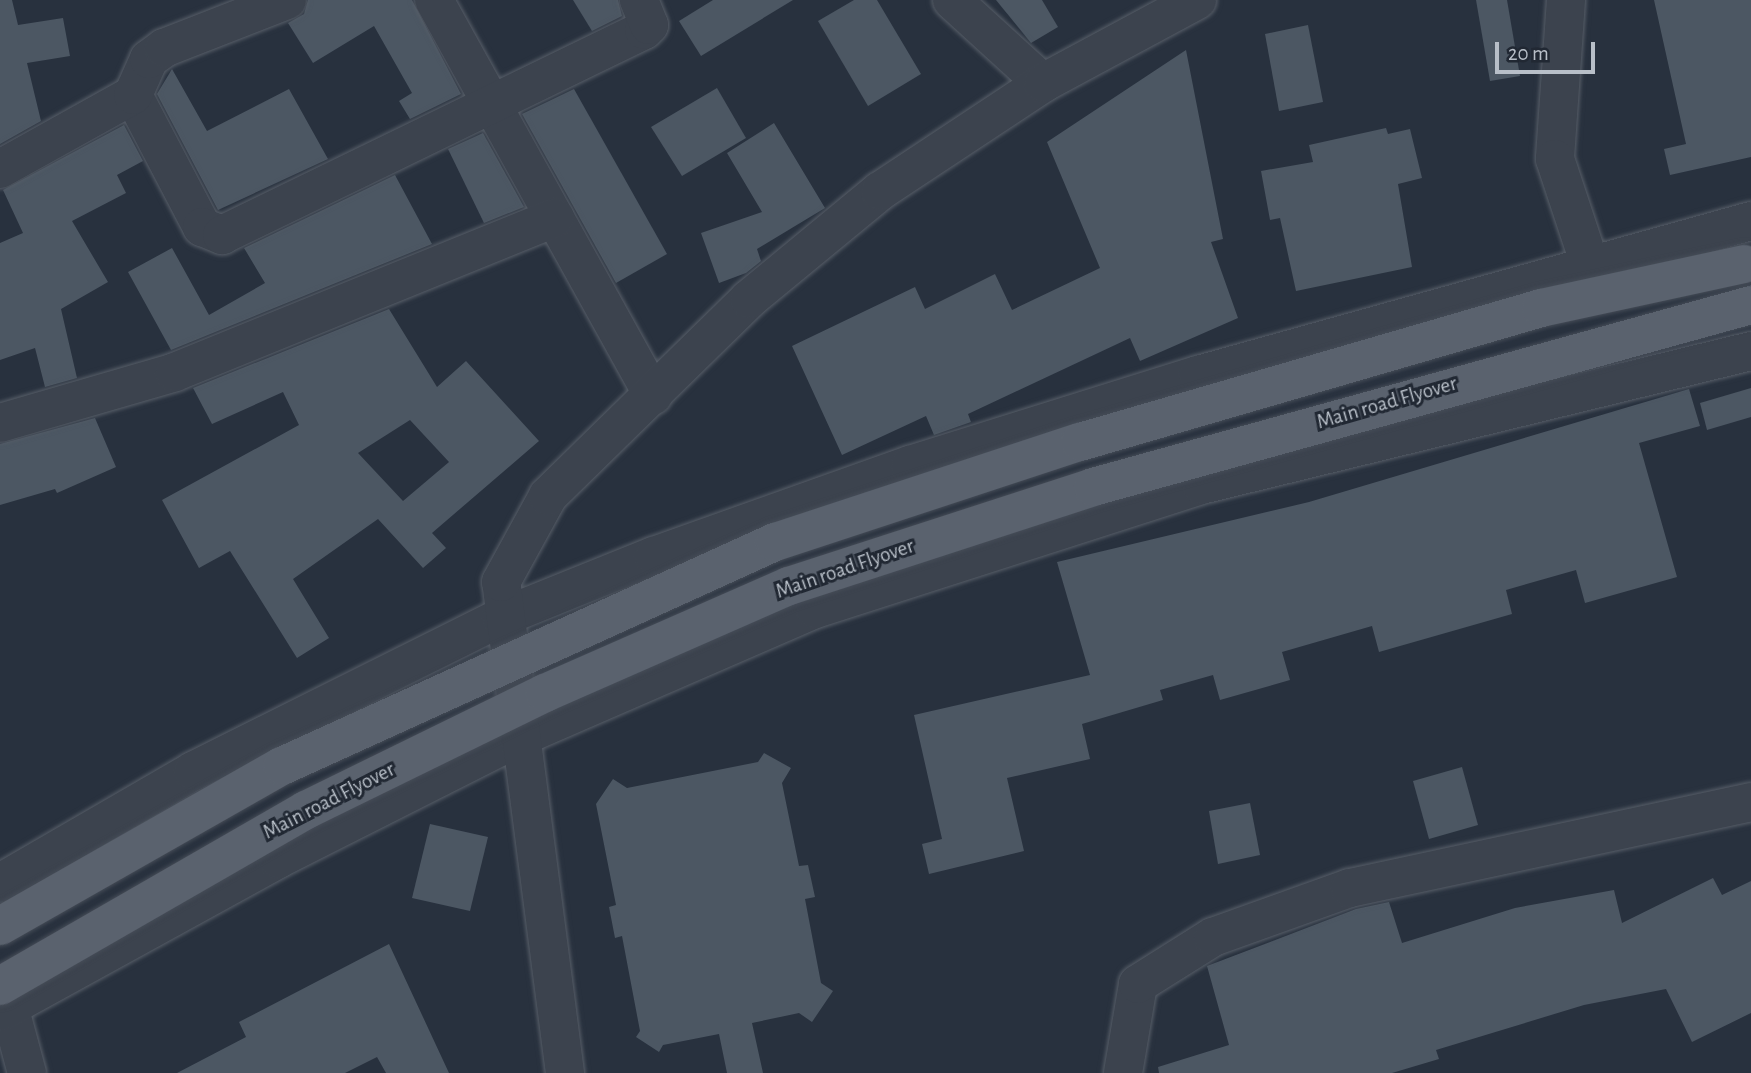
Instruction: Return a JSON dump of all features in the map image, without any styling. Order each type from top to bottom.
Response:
[{"type":"main road","points":[[0,926],[282,766],[775,542],[1080,442],[1541,308],[1744,264]]},
{"type":"main road","name":"Main road Flyover","points":[[3,1001],[306,810],[789,586],[1093,487],[1751,305]]},
{"type":"street","points":[[0,169],[133,95],[149,59],[164,48],[287,0]]},
{"type":"street","points":[[434,0],[653,395]]},
{"type":"street","points":[[133,95],[202,227],[222,235],[644,30],[648,18],[639,0]]},
{"type":"street","points":[[952,0],[1043,83]]},
{"type":"street","points":[[565,1073],[502,617],[501,582],[548,496],[749,299],[880,191],[1043,83],[1197,0]]},
{"type":"street","points":[[1566,0],[1555,159],[1589,262]]},
{"type":"street","points":[[0,424],[176,372],[555,218]]},
{"type":"street","points":[[0,883],[193,771],[502,617],[910,465],[1589,262],[1751,221]]},
{"type":"street","points":[[27,1073],[3,1001],[518,738],[815,609],[1028,538],[1201,485],[1751,351]]},
{"type":"street","points":[[1123,1073],[1138,984],[1213,937],[1350,888],[1751,802]]},
{"type":"building","points":[[0,0],[12,0],[18,25],[63,18],[70,56],[27,63],[41,121],[0,144]]},
{"type":"building","points":[[308,0],[412,0],[461,94],[410,119],[399,101],[412,93],[374,26],[313,63],[288,23],[304,14]]},
{"type":"building","points":[[573,0],[618,0],[622,16],[592,31]]},
{"type":"building","points":[[713,0],[793,0],[701,56],[679,21]]},
{"type":"building","points":[[854,0],[877,0],[921,74],[868,106],[818,21]]},
{"type":"building","points":[[996,0],[1042,0],[1058,27],[1031,43]]},
{"type":"building","points":[[1476,0],[1507,0],[1520,76],[1490,81]]},
{"type":"building","points":[[1654,0],[1751,0],[1751,157],[1670,175],[1664,149],[1686,144]]},
{"type":"building","points":[[1308,25],[1323,102],[1279,111],[1265,34]]},
{"type":"building","points":[[1186,50],[1223,239],[1211,242],[1238,318],[1140,361],[1130,338],[968,414],[971,422],[934,435],[926,416],[842,455],[792,346],[915,287],[925,309],[995,274],[1012,310],[1100,268],[1047,142]]},
{"type":"building","points":[[172,69],[207,131],[289,89],[328,159],[218,210],[157,94]]},
{"type":"building","points":[[717,88],[746,138],[682,176],[651,127]]},
{"type":"building","points":[[574,89],[667,254],[616,283],[522,114]]},
{"type":"building","points":[[774,123],[825,208],[757,249],[761,261],[746,273],[719,283],[701,233],[762,212],[727,153]]},
{"type":"building","points":[[124,125],[143,161],[117,175],[126,193],[72,221],[108,282],[61,309],[77,378],[45,387],[35,348],[0,360],[0,243],[23,233],[3,190]]},
{"type":"building","points":[[1386,128],[1388,134],[1410,129],[1422,178],[1398,184],[1412,267],[1296,291],[1280,218],[1270,220],[1261,171],[1313,162],[1309,145]]},
{"type":"building","points":[[483,133],[524,207],[484,223],[448,149]]},
{"type":"building","points":[[395,175],[432,244],[171,350],[128,272],[172,248],[209,315],[265,283],[244,248]]},
{"type":"building","points":[[389,309],[437,387],[466,361],[539,441],[432,533],[446,548],[423,568],[378,519],[293,579],[329,638],[297,658],[230,551],[199,568],[162,500],[299,425],[283,392],[212,424],[193,388]],"holes":[[[410,420],[449,462],[403,501],[358,453]]]},
{"type":"building","points":[[1751,388],[1751,417],[1707,430],[1700,403]]},
{"type":"building","points":[[1689,389],[1700,426],[1639,443],[1677,577],[1585,603],[1576,570],[1506,590],[1512,614],[1379,652],[1372,626],[1282,652],[1290,680],[1220,700],[1213,675],[1160,690],[1163,700],[1082,724],[1090,759],[1007,778],[1024,851],[929,874],[922,844],[942,839],[914,715],[1090,675],[1057,562],[1309,502]]},
{"type":"building","points":[[95,418],[116,467],[57,493],[55,489],[0,505],[0,444]]},
{"type":"building","points":[[764,753],[791,768],[782,783],[799,866],[808,865],[815,897],[805,899],[821,983],[833,991],[812,1022],[799,1013],[752,1023],[763,1073],[727,1073],[719,1034],[663,1045],[659,1052],[636,1037],[640,1031],[622,936],[615,938],[609,907],[616,905],[596,804],[613,779],[627,788],[758,762]]},
{"type":"building","points":[[1462,767],[1478,825],[1429,839],[1413,781]]},
{"type":"building","points":[[1250,803],[1260,855],[1218,864],[1209,811]]},
{"type":"building","points":[[430,824],[488,837],[470,911],[412,898]]},
{"type":"building","points":[[1713,878],[1722,895],[1751,881],[1751,1013],[1692,1042],[1666,989],[1584,1005],[1436,1050],[1439,1059],[1392,1073],[1159,1073],[1158,1067],[1229,1045],[1207,966],[1356,909],[1389,902],[1402,943],[1515,908],[1614,890],[1622,923]]},
{"type":"building","points":[[389,944],[449,1073],[386,1073],[377,1057],[345,1073],[177,1073],[246,1037],[239,1022]]}]
